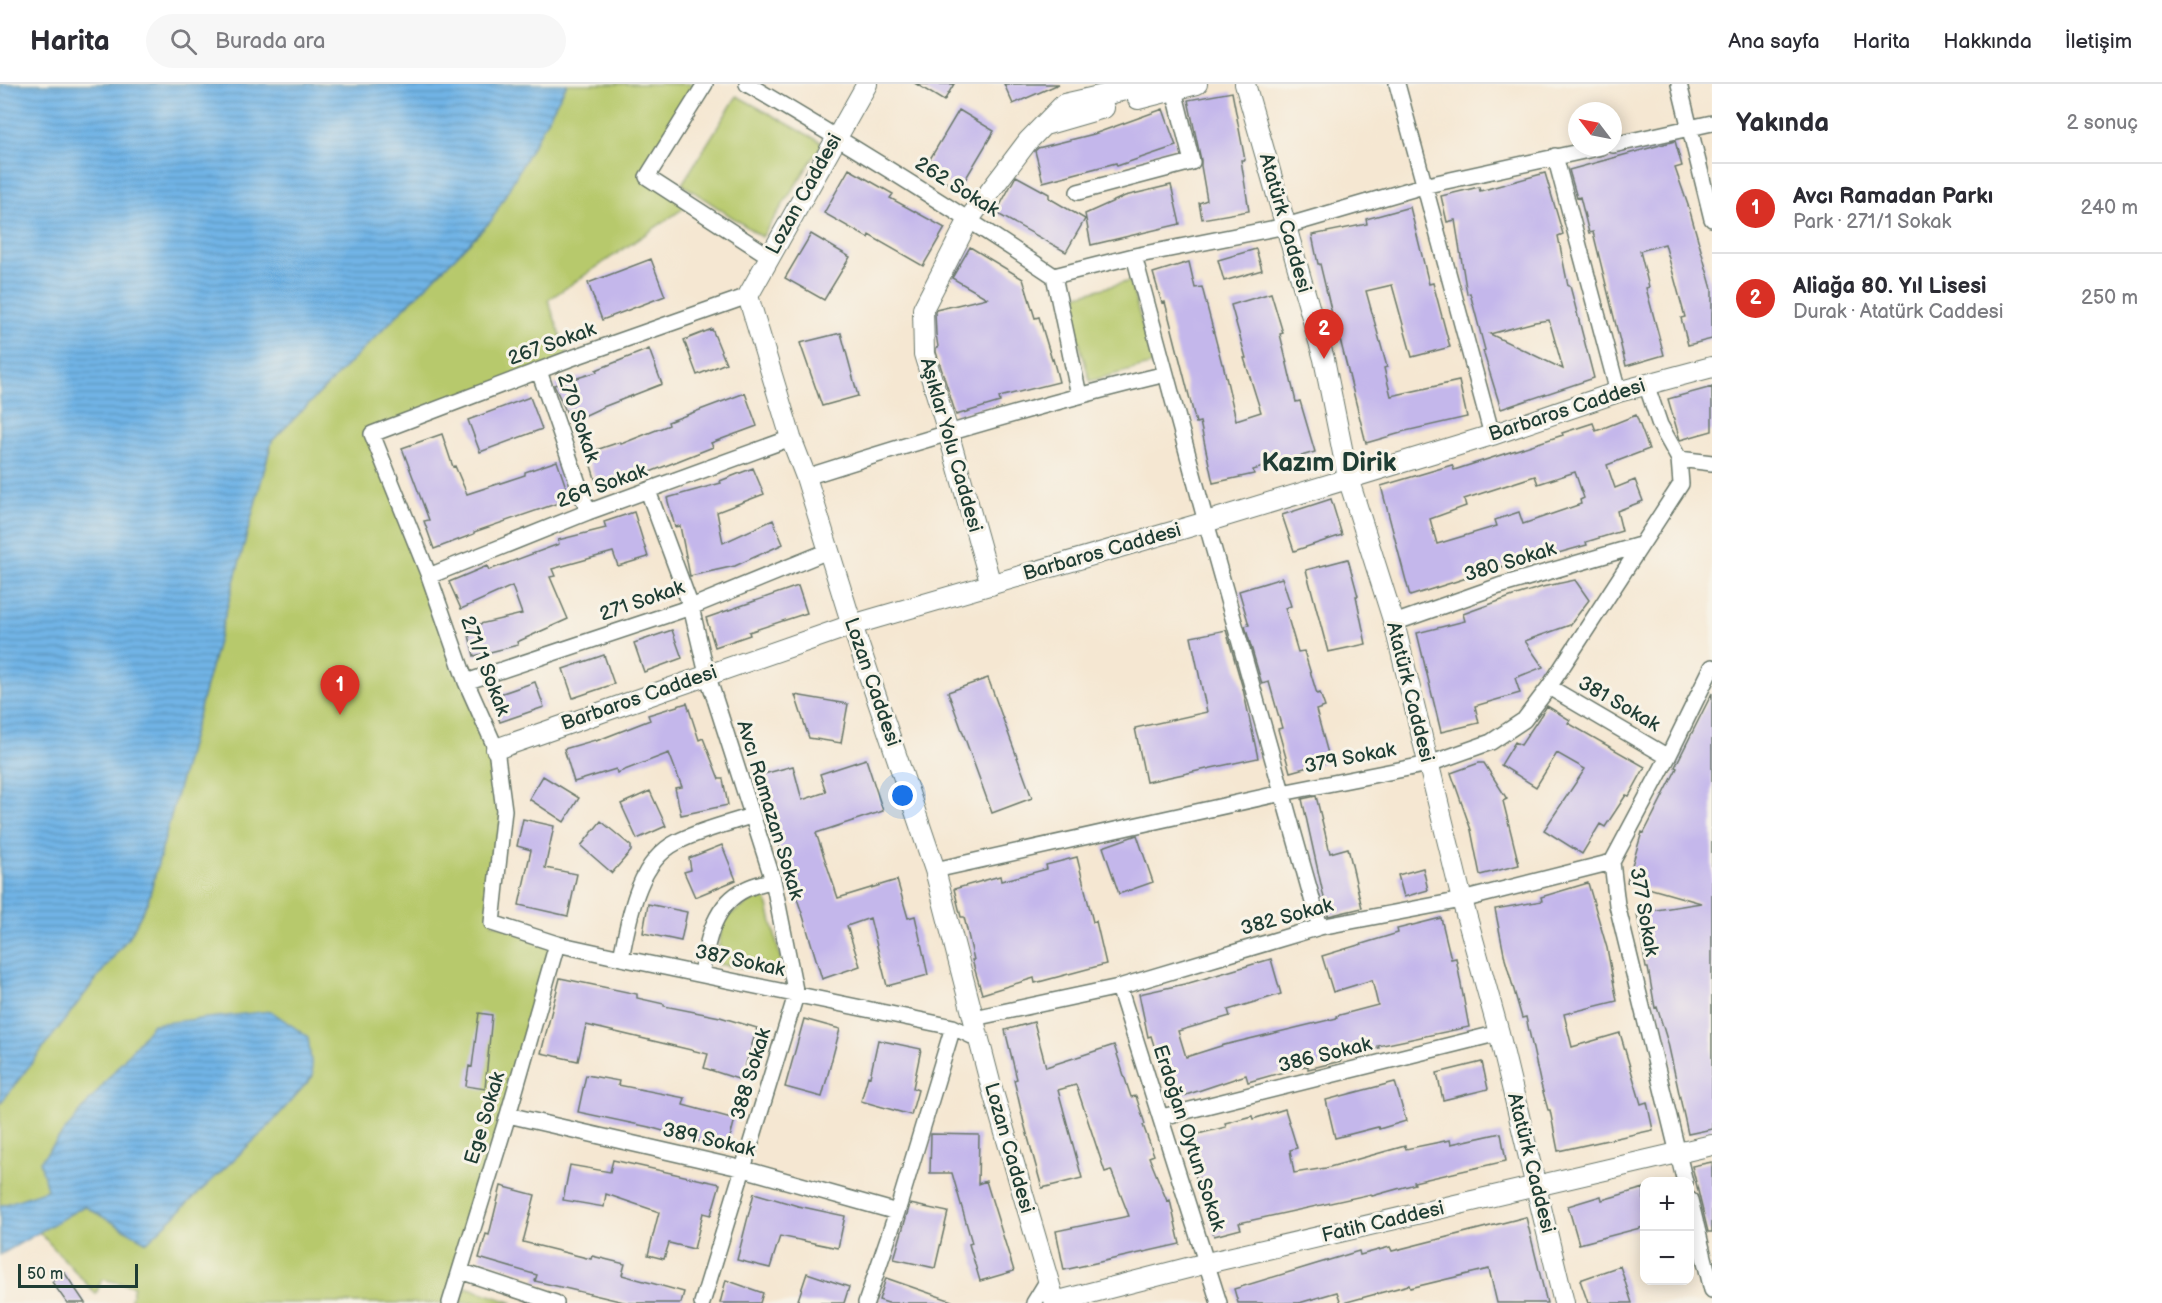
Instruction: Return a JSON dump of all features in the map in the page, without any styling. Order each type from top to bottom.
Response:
[{"type":"street","points":[[705,84],[647,177],[770,256]]},
{"type":"street","name":"262 Sokak","points":[[747,84],[836,136],[969,219],[1054,276]]},
{"type":"street","name":"Lozan Caddesi","points":[[867,84],[748,296],[852,625],[936,870],[990,1082],[1055,1303]]},
{"type":"street","name":"Aşıklar Yolu Caddesi","points":[[991,585],[924,354],[923,309],[969,219],[1011,162],[1064,104],[1152,84]]},
{"type":"street","points":[[1043,125],[1197,84]]},
{"type":"street","name":"Atatürk Caddesi","points":[[1245,84],[1324,359],[1348,478],[1394,622],[1462,900],[1499,1033],[1564,1303]]},
{"type":"street","points":[[1396,84],[1492,435]]},
{"type":"street","points":[[1679,84],[1712,219]]},
{"type":"street","points":[[1078,192],[1192,162],[1174,90]]},
{"type":"street","points":[[1622,143],[1712,123]]},
{"type":"street","points":[[1079,395],[1054,276],[1134,256],[1286,226],[1423,186],[1568,154]]},
{"type":"street","points":[[1555,156],[1618,392]]},
{"type":"street","points":[[1134,256],[1320,927]]},
{"type":"street","name":"267 Sokak","points":[[372,434],[748,296]]},
{"type":"street","name":"Barbaros Caddesi","points":[[496,749],[852,625],[1206,522],[1492,435],[1618,392],[1712,367]]},
{"type":"street","name":"270 Sokak","points":[[539,371],[588,512]]},
{"type":"street","points":[[806,477],[948,432],[1079,395],[1166,374]]},
{"type":"street","points":[[1646,384],[1660,425],[1679,459],[1712,463]]},
{"type":"street","name":"271/1 Sokak","points":[[372,434],[429,576],[466,682],[496,749],[504,810],[492,923]]},
{"type":"street","name":"269 Sokak","points":[[429,576],[588,512],[791,438]]},
{"type":"street","name":"379 Sokak","points":[[936,870],[1281,793],[1429,764],[1491,742],[1524,720],[1549,687],[1681,483],[1679,459]]},
{"type":"street","name":"Avcı Ramazan Sokak","points":[[648,491],[691,607],[707,674],[773,880],[796,995]]},
{"type":"street","name":"380 Sokak","points":[[1394,622],[1499,586],[1640,545]]},
{"type":"street","name":"271 Sokak","points":[[466,682],[691,607],[828,551]]},
{"type":"street","name":"377 Sokak","points":[[1684,1177],[1617,905],[1612,862],[1668,758],[1712,667]]},
{"type":"street","name":"381 Sokak","points":[[1549,687],[1668,758]]},
{"type":"street","points":[[621,958],[629,920],[642,879],[651,863],[675,842],[751,816]]},
{"type":"street","name":"382 Sokak","points":[[974,1018],[1119,987],[1320,927],[1462,900],[1612,862]]},
{"type":"street","points":[[701,974],[713,926],[726,903],[744,890],[773,880]]},
{"type":"street","name":"387 Sokak","points":[[492,923],[556,944],[953,1027],[980,1040]]},
{"type":"street","name":"Ege Sokak","points":[[450,1303],[508,1115],[556,944]]},
{"type":"street","name":"Erdoğan Oytun Sokak","points":[[1119,987],[1219,1303]]},
{"type":"street","name":"388 Sokak","points":[[702,1303],[796,995]]},
{"type":"street","points":[[866,1303],[897,1212],[953,1027]]},
{"type":"street","name":"386 Sokak","points":[[1161,1117],[1499,1033]]},
{"type":"street","name":"389 Sokak","points":[[508,1115],[744,1169],[897,1212]]},
{"type":"street","name":"Fatih Caddesi","points":[[1055,1303],[1207,1263],[1712,1145]]},
{"type":"street","points":[[1694,1220],[1712,1290]]},
{"type":"street","points":[[459,1271],[556,1303]]},
{"type":"street","points":[[1034,1303],[1048,1280]]},
{"type":"green space","points":[[567,84],[705,84],[647,177],[690,204],[548,300],[569,359],[372,434],[496,749],[504,810],[492,923],[557,944],[450,1303],[130,1303],[134,1286],[102,1279],[96,1294],[39,1232],[84,1206],[147,1242],[267,1128],[313,1076],[48,1190],[0,1206],[0,1104],[131,934],[148,901],[272,441],[491,221]]},
{"type":"green space","points":[[737,96],[823,143],[762,237],[682,184]]},
{"type":"green space","points":[[1130,281],[1153,364],[1090,381],[1067,298]]},
{"type":"green space","points":[[765,893],[784,973],[716,964],[723,919]]},
{"type":"green space","points":[[466,1287],[513,1303],[460,1303]]},
{"type":"water","points":[[0,84],[567,84],[491,221],[272,441],[148,901],[131,934],[0,1104]]},
{"type":"water","points":[[271,1011],[308,1037],[313,1076],[267,1128],[147,1242],[84,1206],[0,1255],[0,1206],[47,1190],[40,1161],[153,1024]]},
{"type":"building","points":[[916,84],[954,84],[944,101]]},
{"type":"building","points":[[1004,84],[1059,84],[1013,104]]},
{"type":"building","points":[[1232,92],[1245,160],[1241,160],[1249,211],[1202,219],[1199,203],[1207,200],[1188,100]]},
{"type":"building","points":[[1163,109],[1176,146],[1117,166],[1116,163],[1043,182],[1035,151],[1038,148],[1094,134]]},
{"type":"building","points":[[959,110],[994,131],[959,190],[924,169]]},
{"type":"building","points":[[1675,141],[1682,166],[1675,168],[1712,289],[1712,339],[1688,345],[1681,318],[1685,317],[1665,244],[1640,251],[1649,287],[1646,288],[1664,355],[1626,366],[1593,232],[1589,233],[1580,197],[1577,198],[1569,170]]},
{"type":"building","points":[[849,169],[893,194],[890,198],[945,228],[923,266],[869,235],[868,238],[824,213]]},
{"type":"building","points":[[1545,173],[1563,234],[1558,236],[1568,286],[1570,286],[1594,378],[1501,409],[1483,351],[1485,350],[1470,293],[1467,294],[1455,220],[1447,222],[1441,196],[1479,187],[1480,191]],"holes":[[[1549,320],[1563,369],[1490,334]]]},
{"type":"building","points":[[1016,176],[1049,194],[1049,198],[1085,219],[1066,252],[996,213]]},
{"type":"building","points":[[1171,185],[1180,224],[1091,245],[1085,214],[1125,196]]},
{"type":"building","points":[[1410,207],[1429,284],[1433,283],[1450,347],[1412,357],[1392,285],[1366,291],[1387,367],[1384,368],[1391,396],[1459,381],[1467,417],[1401,432],[1366,443],[1312,235],[1367,224],[1366,219]]},
{"type":"building","points":[[811,234],[850,257],[824,300],[785,278]]},
{"type":"building","points":[[970,247],[1023,279],[1035,318],[1039,317],[1059,382],[999,397],[1000,402],[956,415],[936,352],[938,347],[935,312],[987,298],[952,278]]},
{"type":"building","points":[[1256,249],[1262,270],[1224,281],[1218,260]]},
{"type":"building","points":[[651,259],[665,296],[602,320],[588,283]]},
{"type":"building","points":[[1189,262],[1195,288],[1202,287],[1236,420],[1261,412],[1231,305],[1271,293],[1283,333],[1280,334],[1296,402],[1300,401],[1315,452],[1253,470],[1254,474],[1213,483],[1200,422],[1196,423],[1165,302],[1162,303],[1153,273]]},
{"type":"building","points":[[712,329],[726,363],[697,375],[684,340]]},
{"type":"building","points":[[841,333],[858,396],[822,406],[800,343]]},
{"type":"building","points":[[649,349],[662,384],[571,422],[554,385],[597,372],[596,370]]},
{"type":"building","points":[[1712,387],[1712,431],[1680,440],[1668,399]]},
{"type":"building","points":[[745,393],[757,426],[711,443],[713,447],[640,476],[638,470],[597,485],[587,453],[620,442],[621,444],[669,425],[668,422]]},
{"type":"building","points":[[530,397],[542,429],[480,452],[468,420]]},
{"type":"building","points":[[1636,415],[1649,449],[1607,465],[1615,488],[1635,480],[1643,501],[1617,511],[1622,531],[1586,542],[1587,545],[1540,558],[1539,555],[1410,596],[1381,486],[1452,465],[1454,470],[1593,423],[1596,431]],"holes":[[[1575,472],[1584,498],[1580,500],[1581,504],[1523,524],[1519,512],[1495,520],[1497,526],[1437,544],[1430,519],[1466,506],[1464,499],[1535,476],[1538,484]]]},
{"type":"building","points":[[442,434],[453,467],[455,466],[467,494],[525,475],[525,472],[557,461],[570,499],[474,532],[474,534],[434,549],[424,521],[429,520],[402,448]]},
{"type":"building","points":[[753,468],[764,494],[717,512],[723,543],[773,520],[783,544],[735,566],[690,576],[680,526],[675,527],[667,498],[721,483],[720,481]]},
{"type":"building","points":[[1331,499],[1342,535],[1294,551],[1282,515]]},
{"type":"building","points":[[634,512],[648,557],[618,566],[613,552],[552,569],[555,576],[550,577],[568,619],[517,642],[518,645],[474,656],[467,627],[522,614],[512,586],[461,609],[449,582],[487,566],[489,570],[559,544],[558,540],[606,528],[604,522]]},
{"type":"building","points":[[1348,559],[1358,596],[1356,596],[1366,644],[1328,652],[1306,570]]},
{"type":"building","points":[[1282,578],[1291,606],[1285,608],[1298,652],[1304,651],[1317,694],[1320,693],[1325,707],[1316,710],[1330,761],[1290,772],[1278,729],[1282,728],[1269,682],[1262,684],[1245,626],[1249,625],[1239,591]]},
{"type":"building","points":[[1575,580],[1589,600],[1570,625],[1525,641],[1543,667],[1515,678],[1520,693],[1475,706],[1479,723],[1441,732],[1417,633],[1465,621],[1463,614],[1513,596]]},
{"type":"building","points":[[798,586],[807,613],[749,632],[750,635],[715,647],[706,618]]},
{"type":"building","points":[[672,630],[682,658],[644,672],[634,643]]},
{"type":"building","points":[[1226,630],[1243,689],[1258,758],[1146,782],[1135,728],[1207,712],[1191,637]]},
{"type":"building","points":[[604,655],[614,684],[573,698],[563,669]]},
{"type":"building","points":[[988,678],[1032,798],[992,813],[948,692]]},
{"type":"building","points":[[535,682],[544,707],[500,722],[491,697]]},
{"type":"building","points":[[1712,693],[1712,1129],[1688,1134],[1668,1043],[1657,1007],[1655,1008],[1637,913],[1701,903],[1627,882],[1642,832],[1644,833],[1677,768],[1675,767]]},
{"type":"building","points":[[795,695],[848,704],[841,743],[809,738]]},
{"type":"building","points":[[687,703],[699,740],[703,738],[719,779],[723,779],[728,805],[681,815],[675,788],[682,787],[669,753],[617,773],[616,769],[574,782],[564,749],[596,741],[650,720],[648,715]]},
{"type":"building","points":[[1547,706],[1570,720],[1568,723],[1645,767],[1629,796],[1626,795],[1605,827],[1600,824],[1582,854],[1544,830],[1585,769],[1557,753],[1536,787],[1501,765],[1515,742],[1521,745]]},
{"type":"building","points":[[866,759],[883,811],[816,833],[838,898],[897,880],[908,918],[915,916],[928,975],[887,986],[870,918],[847,926],[860,966],[822,979],[767,812],[770,811],[760,775],[793,766],[802,800],[826,792],[820,774]]},
{"type":"building","points":[[1484,763],[1507,799],[1503,801],[1519,865],[1480,875],[1471,830],[1451,773]]},
{"type":"building","points":[[543,776],[579,798],[564,822],[529,799]]},
{"type":"building","points":[[650,791],[666,826],[637,839],[621,804]]},
{"type":"building","points":[[1316,796],[1330,853],[1348,848],[1362,908],[1328,916],[1302,799]]},
{"type":"building","points":[[523,819],[554,826],[545,868],[577,874],[568,916],[519,905],[531,850],[517,846]]},
{"type":"building","points":[[601,821],[631,846],[631,851],[612,873],[581,846]]},
{"type":"building","points":[[1137,835],[1153,882],[1119,894],[1103,847]]},
{"type":"building","points":[[722,845],[736,880],[695,897],[684,872],[691,870],[689,858]]},
{"type":"building","points":[[1077,857],[1106,964],[1035,983],[1034,978],[982,994],[972,960],[974,960],[964,917],[961,917],[954,889],[1000,876],[1001,881],[1047,869],[1046,865]]},
{"type":"building","points":[[1423,868],[1428,890],[1404,897],[1398,875]]},
{"type":"building","points":[[1588,883],[1607,948],[1617,1001],[1564,1014],[1572,1047],[1620,1033],[1641,1104],[1647,1102],[1653,1130],[1558,1151],[1526,1017],[1522,1018],[1505,959],[1495,909],[1542,901],[1541,897]]},
{"type":"building","points":[[648,904],[687,912],[681,941],[643,933]]},
{"type":"building","points":[[1441,918],[1451,959],[1456,958],[1469,1027],[1378,1046],[1379,1048],[1340,1058],[1341,1061],[1308,1069],[1308,1065],[1248,1082],[1246,1075],[1171,1100],[1151,1036],[1148,1037],[1139,994],[1189,983],[1271,959],[1281,994],[1228,1010],[1230,1016],[1178,1031],[1186,1057],[1224,1045],[1337,1018],[1336,1016],[1378,1005],[1372,980],[1333,992],[1322,956],[1398,933],[1397,929]]},
{"type":"building","points":[[560,978],[637,994],[637,998],[664,1004],[664,1006],[720,1017],[757,1028],[741,1080],[704,1068],[708,1054],[586,1025],[578,1061],[541,1053]]},
{"type":"building","points":[[479,1013],[492,1015],[485,1089],[466,1086],[469,1066],[472,1067]]},
{"type":"building","points":[[804,1019],[840,1029],[822,1097],[785,1087]]},
{"type":"building","points":[[1034,1022],[1046,1067],[1114,1045],[1131,1097],[1136,1096],[1154,1155],[1149,1157],[1167,1201],[1170,1200],[1180,1244],[1064,1270],[1056,1231],[1129,1216],[1111,1170],[1105,1172],[1076,1085],[1058,1090],[1082,1178],[1042,1188],[1024,1123],[1014,1080],[1017,1079],[1005,1030]]},
{"type":"building","points":[[878,1040],[921,1049],[913,1088],[918,1090],[911,1115],[861,1101],[868,1076],[870,1077]]},
{"type":"building","points":[[1482,1062],[1488,1089],[1443,1100],[1437,1073]]},
{"type":"building","points":[[586,1075],[619,1081],[618,1085],[685,1098],[683,1105],[735,1119],[727,1149],[649,1127],[578,1112]]},
{"type":"building","points":[[1395,1082],[1406,1121],[1335,1138],[1326,1100]]},
{"type":"building","points":[[1285,1109],[1297,1148],[1290,1150],[1294,1173],[1326,1168],[1405,1146],[1406,1149],[1450,1140],[1451,1144],[1501,1133],[1506,1161],[1414,1182],[1415,1184],[1372,1196],[1371,1194],[1239,1223],[1241,1229],[1214,1236],[1186,1137],[1226,1127],[1225,1123],[1252,1116],[1253,1119]]},
{"type":"building","points":[[931,1134],[979,1135],[978,1184],[986,1181],[1014,1271],[980,1281],[952,1173],[930,1173]]},
{"type":"building","points":[[613,1160],[720,1184],[711,1215],[703,1213],[694,1249],[669,1243],[664,1259],[648,1255],[659,1212],[606,1194],[604,1207],[563,1200],[570,1165],[610,1172]]},
{"type":"building","points":[[1712,1162],[1712,1232],[1708,1232],[1692,1166]]},
{"type":"building","points":[[501,1186],[535,1195],[523,1242],[591,1259],[592,1256],[625,1264],[622,1275],[684,1292],[681,1303],[628,1303],[535,1281],[537,1275],[479,1258],[486,1234],[489,1235]]},
{"type":"building","points":[[1640,1189],[1640,1228],[1579,1244],[1568,1206],[1601,1196],[1602,1200]]},
{"type":"building","points":[[754,1193],[798,1206],[845,1216],[838,1248],[780,1236],[770,1268],[737,1260]]},
{"type":"building","points":[[910,1204],[948,1212],[935,1268],[894,1259]]},
{"type":"building","points":[[1526,1217],[1547,1303],[1497,1303],[1489,1269],[1410,1288],[1409,1285],[1343,1303],[1337,1292],[1299,1303],[1238,1303],[1234,1289],[1359,1251],[1360,1255],[1390,1247],[1392,1251]]},
{"type":"building","points":[[1620,1266],[1632,1303],[1588,1303],[1580,1280]]},
{"type":"building","points":[[64,1272],[85,1303],[67,1303],[52,1282]]},
{"type":"building","points":[[807,1273],[849,1287],[844,1303],[797,1303]]},
{"type":"building","points":[[886,1278],[952,1301],[952,1303],[888,1303],[879,1300]]},
{"type":"building","points":[[726,1280],[763,1293],[760,1303],[720,1303]]},
{"type":"place","name":"Aliağa 80. Yıl Lisesi","points":[[1324,359]]},
{"type":"place","name":"Avcı Ramadan Parkı","points":[[340,715]]},
{"type":"district","name":"Kazım Dirik","points":[[1329,463]]}]
